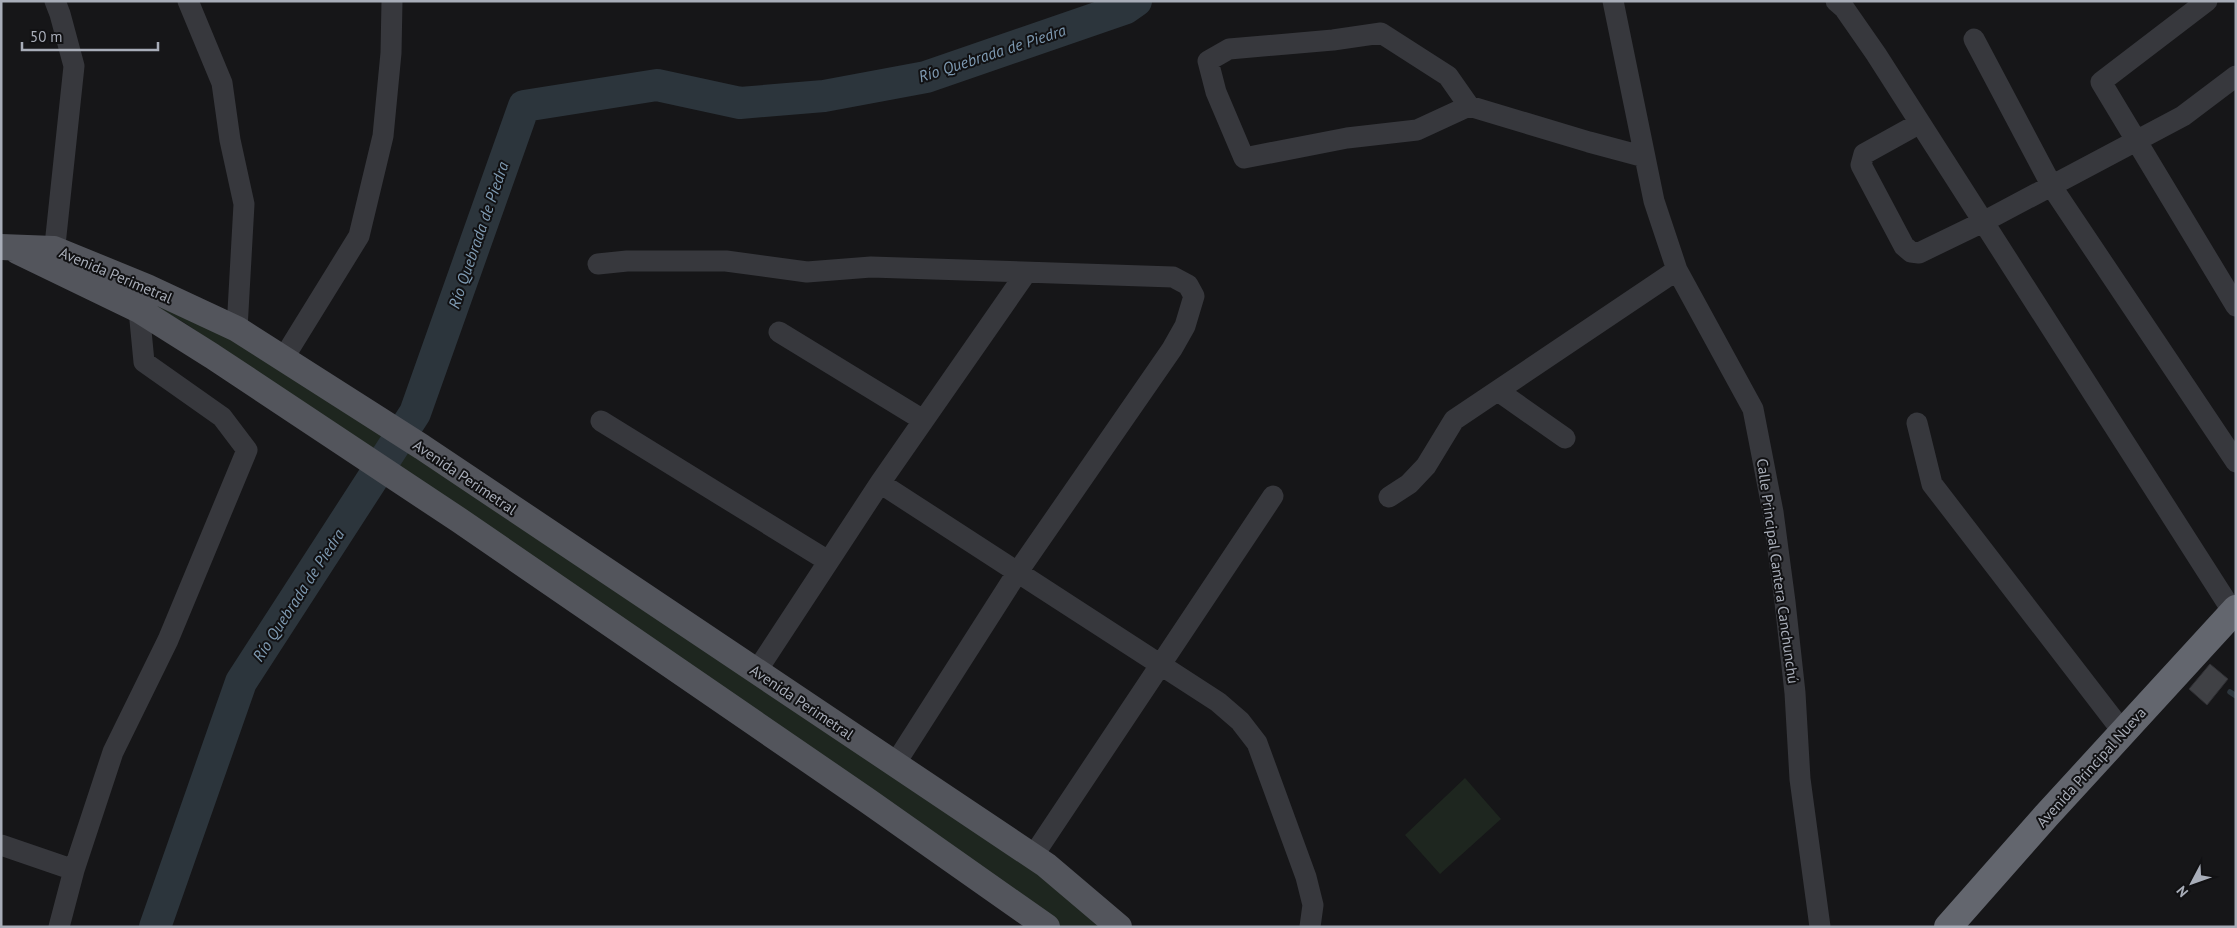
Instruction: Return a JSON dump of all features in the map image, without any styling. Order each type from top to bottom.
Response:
[{"type":"highway","name":"Avenida Principal Nueva","points":[[1948,927],[2234,611]]},
{"type":"main road","name":"Avenida Perimetral","points":[[6,247],[147,287],[237,329],[422,447],[1033,856],[1102,910],[1118,927]]},
{"type":"main road","name":"Avenida Perimetral","points":[[53,259],[212,356],[459,520],[1047,927]]},
{"type":"main road","points":[[740,713],[759,674]]},
{"type":"street","points":[[53,259],[74,66],[55,1]]},
{"type":"street","points":[[188,1],[222,83],[230,140],[244,204],[237,329]]},
{"type":"street","points":[[283,359],[359,236],[383,136],[391,54],[392,1]]},
{"type":"street","name":"Calle Principal Cantera Canchunchú","points":[[1613,1],[1654,201],[1678,270],[1753,409],[1773,512],[1785,602],[1795,693],[1800,779],[1820,927]]},
{"type":"street","points":[[1836,1],[1844,8],[1920,123],[2234,611]]},
{"type":"street","points":[[2207,1],[2101,82],[2236,306]]},
{"type":"street","points":[[1469,106],[1417,130],[1346,138],[1244,158],[1216,92],[1208,61],[1229,49],[1333,40],[1381,33],[1448,76],[1469,106],[1644,157]]},
{"type":"street","points":[[1974,39],[2052,185],[2236,462]]},
{"type":"street","points":[[1920,123],[1864,154],[1861,160],[1861,165],[1904,246],[1911,252],[1919,253],[1983,222],[2183,116],[2236,76]]},
{"type":"street","points":[[598,264],[627,261],[726,261],[807,272],[871,267],[1174,277],[1188,285],[1194,296],[1185,326],[1172,350],[1017,573],[895,764]]},
{"type":"street","points":[[1389,497],[1409,484],[1426,466],[1454,420],[1678,270]]},
{"type":"street","points":[[759,674],[828,562],[880,483],[1026,272]]},
{"type":"street","points":[[60,927],[74,870],[113,752],[168,640],[247,450],[222,417],[144,362],[139,310]]},
{"type":"street","points":[[778,332],[924,420]]},
{"type":"street","points":[[1498,391],[1565,438]]},
{"type":"street","points":[[601,421],[828,562]]},
{"type":"street","points":[[1918,423],[1932,484],[2124,732]]},
{"type":"street","points":[[880,483],[1218,702],[1240,721],[1257,743],[1306,877],[1313,905],[1310,927]]},
{"type":"street","points":[[1033,856],[1273,496]]},
{"type":"street","points":[[1,845],[74,870]]},
{"type":"shaded area","points":[[108,282],[235,333],[1119,927],[1047,927],[185,323]]},
{"type":"shaded area","points":[[1465,778],[1501,819],[1440,874],[1405,835]]},
{"type":"building","points":[[2210,664],[2228,679],[2207,705],[2189,689]]},
{"type":"waterway","name":"Río Quebrada de Piedra","points":[[155,927],[241,682],[415,413],[524,106],[657,85],[740,103],[824,96],[926,77],[1126,8],[1136,1]]},
{"type":"waterway","points":[[2230,692],[2236,696]]}]
